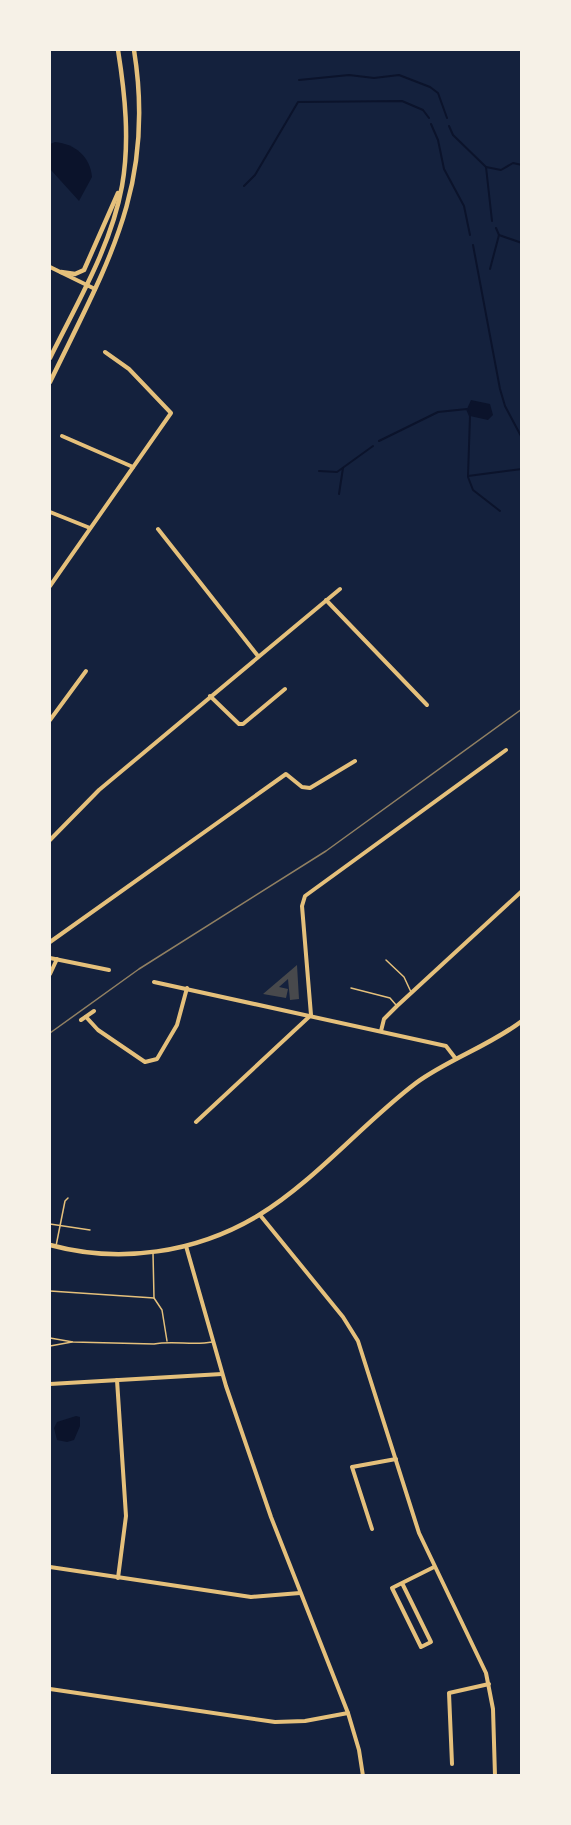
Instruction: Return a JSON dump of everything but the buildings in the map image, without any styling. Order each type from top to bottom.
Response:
[{"type":"street","points":[[50,358],[86,285],[110,228],[122,185],[126,110],[118,50]]},
{"type":"street","points":[[50,382],[95,289],[125,215],[138,159],[140,104],[134,50]]},
{"type":"street","points":[[61,272],[75,274],[84,270],[122,185]]},
{"type":"street","points":[[50,267],[95,289]]},
{"type":"street","points":[[50,586],[171,413],[129,369],[105,352]]},
{"type":"street","points":[[62,436],[133,467]]},
{"type":"street","points":[[50,512],[90,528]]},
{"type":"street","points":[[158,529],[258,656]]},
{"type":"street","points":[[50,838],[99,790],[340,589]]},
{"type":"street","points":[[326,600],[427,705]]},
{"type":"street","points":[[50,720],[86,671]]},
{"type":"street","points":[[210,696],[239,724],[243,724],[285,689]]},
{"type":"street","points":[[311,1015],[302,906],[305,896],[506,750]]},
{"type":"street","points":[[50,942],[286,774],[302,787],[310,788],[355,761]]},
{"type":"street","points":[[381,1031],[384,1019],[411,992],[522,891]]},
{"type":"street","points":[[50,958],[109,970]]},
{"type":"street","points":[[50,974],[57,959]]},
{"type":"street","points":[[154,982],[446,1046],[456,1059]]},
{"type":"street","points":[[86,1017],[98,1030],[145,1062],[152,1062],[157,1059],[177,1025],[187,988]]},
{"type":"street","points":[[81,1020],[94,1011]]},
{"type":"street","points":[[196,1122],[311,1015]]},
{"type":"street","points":[[50,1245],[105,1255],[153,1252],[186,1246],[230,1230],[260,1215],[416,1083],[522,1021]]},
{"type":"street","points":[[260,1215],[351,1329],[365,1361],[419,1533],[482,1663],[489,1684],[493,1709],[495,1776]]},
{"type":"street","points":[[186,1246],[222,1374],[271,1517],[348,1713],[359,1750],[363,1776]]},
{"type":"street","points":[[50,1384],[222,1374]]},
{"type":"street","points":[[117,1380],[126,1516],[118,1578]]},
{"type":"street","points":[[372,1529],[352,1467],[396,1459]]},
{"type":"street","points":[[50,1567],[251,1597],[300,1593]]},
{"type":"street","points":[[402,1583],[431,1642],[421,1647],[392,1588],[402,1583],[434,1568]]},
{"type":"street","points":[[452,1764],[449,1693],[489,1684]]},
{"type":"street","points":[[50,1689],[275,1722],[305,1721],[348,1713]]},
{"type":"lane","points":[[386,960],[404,977],[411,992]]},
{"type":"lane","points":[[351,988],[390,998],[397,1006]]},
{"type":"lane","points":[[56,1247],[65,1201],[68,1198]]},
{"type":"lane","points":[[50,1224],[90,1230]]},
{"type":"lane","points":[[153,1252],[154,1298],[162,1311],[166,1341]]},
{"type":"lane","points":[[50,1291],[154,1298]]},
{"type":"lane","points":[[50,1338],[73,1342],[154,1344],[166,1341],[194,1345],[213,1342]]},
{"type":"lane","points":[[50,1346],[73,1342]]},
{"type":"water","points":[[55,142],[75,148],[85,157],[91,170],[92,177],[79,201],[50,169],[50,144]]},
{"type":"water","points":[[471,400],[490,404],[493,415],[488,420],[470,416],[467,409]]},
{"type":"water","points":[[76,1416],[80,1417],[80,1426],[74,1440],[67,1442],[57,1440],[54,1428],[57,1422]]},
{"type":"waterway","points":[[299,80],[349,75],[374,78],[399,75],[430,87],[438,93],[447,118]]},
{"type":"waterway","points":[[244,186],[255,175],[298,102],[402,101],[423,110],[429,118]]},
{"type":"waterway","points":[[431,124],[438,140],[444,169],[464,206],[470,235]]},
{"type":"waterway","points":[[449,126],[453,135],[486,167],[492,221]]},
{"type":"waterway","points":[[486,167],[501,170],[513,163],[522,165]]},
{"type":"waterway","points":[[496,228],[499,235],[522,243]]},
{"type":"waterway","points":[[490,269],[499,235]]},
{"type":"waterway","points":[[473,245],[500,389],[505,406],[522,438]]},
{"type":"waterway","points":[[379,441],[438,412],[467,409],[470,416],[468,476],[522,469]]},
{"type":"waterway","points":[[319,471],[337,472],[373,446]]},
{"type":"waterway","points":[[339,494],[343,468]]},
{"type":"waterway","points":[[468,477],[473,490],[500,511]]},
{"type":"tram line","points":[[50,1033],[139,969],[326,851],[522,709]]}]
